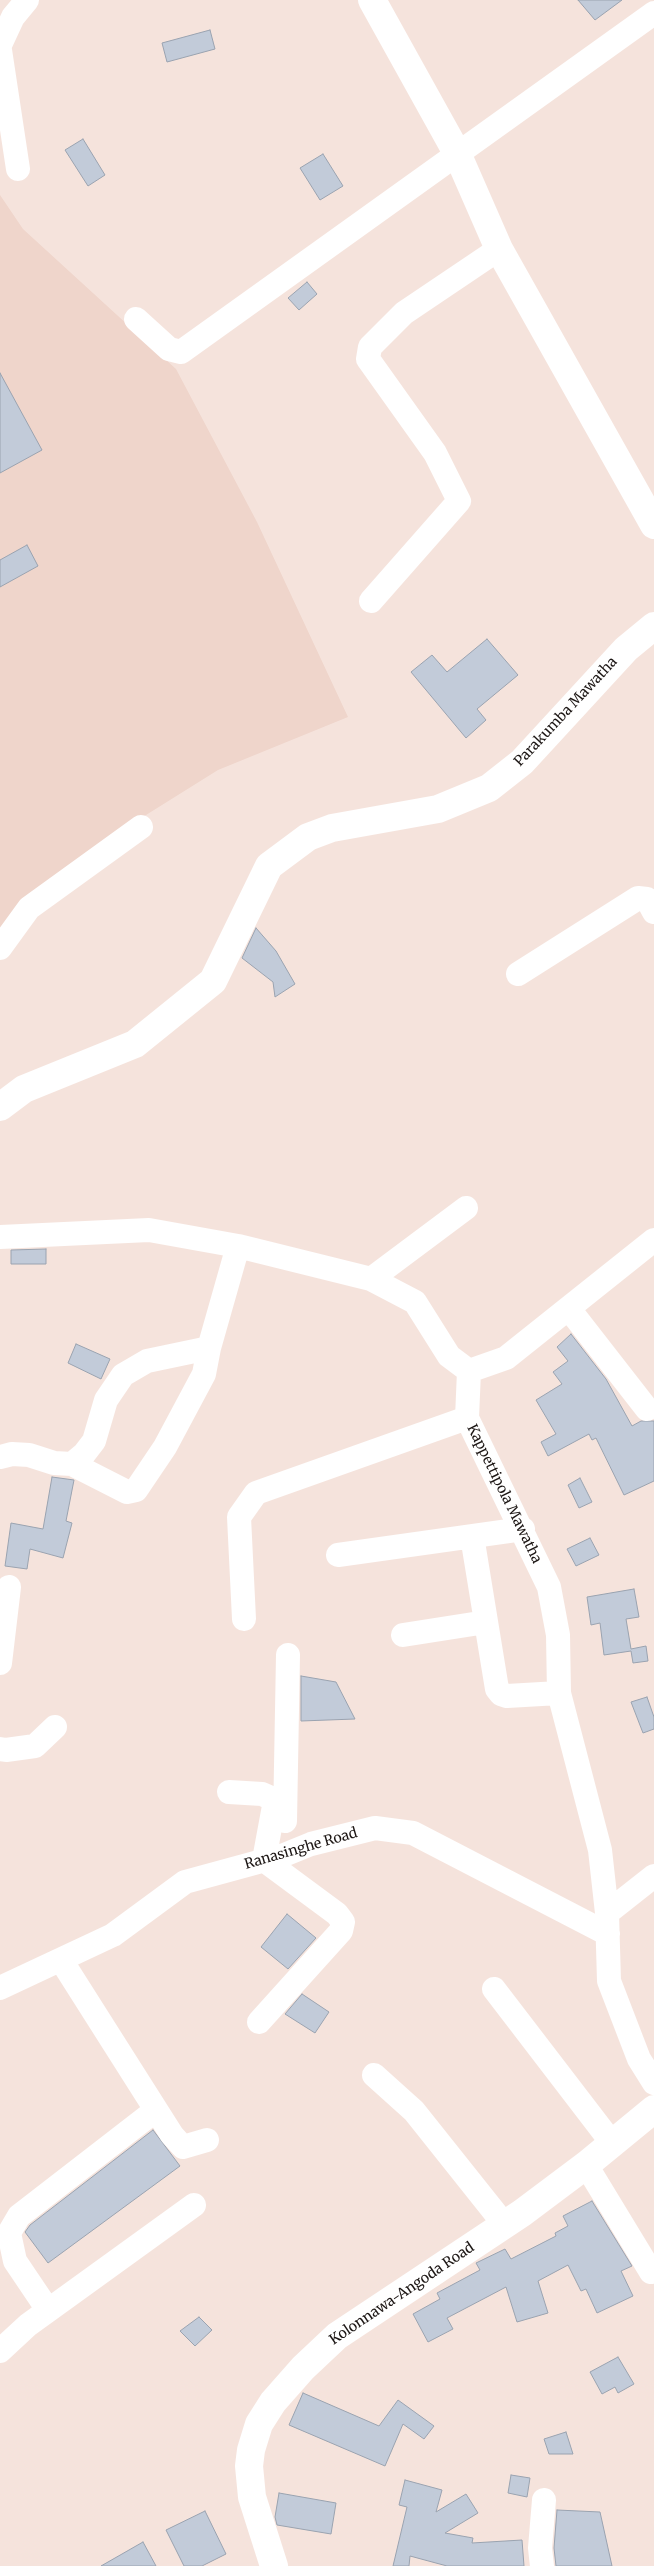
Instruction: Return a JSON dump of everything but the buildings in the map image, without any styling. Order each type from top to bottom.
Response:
[{"type":"main road","points":[[372,0],[456,154],[499,249],[654,525]]},
{"type":"main road","name":"Parakumba Mawatha","points":[[0,1108],[24,1089],[135,1044],[213,981],[269,866],[308,837],[332,828],[438,809],[488,788],[522,762],[626,649],[654,626]]},
{"type":"main road","name":"Kolonnawa-Angoda Road","points":[[274,2566],[252,2497],[249,2466],[251,2450],[260,2424],[274,2402],[303,2368],[336,2336],[504,2224],[586,2165],[654,2109]]},
{"type":"street","points":[[0,45],[13,17],[27,0]]},
{"type":"street","points":[[136,319],[168,349],[181,352],[654,14]]},
{"type":"street","points":[[0,50],[18,168]]},
{"type":"street","points":[[371,601],[459,501],[435,453],[368,359],[370,347],[404,313],[499,249]]},
{"type":"street","points":[[0,948],[29,908],[140,827]]},
{"type":"street","points":[[518,974],[638,898],[647,899],[654,912]]},
{"type":"street","points":[[371,1280],[466,1208]]},
{"type":"street","points":[[0,1237],[149,1230],[238,1246],[371,1280],[415,1302],[449,1356],[469,1371],[506,1358],[654,1240]]},
{"type":"street","points":[[0,1458],[12,1454],[21,1454],[54,1463],[72,1464],[127,1492],[136,1490],[165,1447],[204,1374],[209,1348],[238,1246]]},
{"type":"street","points":[[569,1309],[648,1409]]},
{"type":"street","points":[[72,1464],[84,1454],[94,1441],[106,1400],[123,1375],[147,1360],[209,1348]]},
{"type":"street","name":"Kappettipola Mawatha","points":[[469,1371],[467,1418],[523,1529],[549,1587],[558,1635],[559,1693],[600,1850],[607,1923],[609,1981],[639,2059],[654,2083]]},
{"type":"street","points":[[244,1619],[239,1517],[256,1493],[467,1418]]},
{"type":"street","points":[[338,1555],[523,1529]]},
{"type":"street","points":[[472,1536],[496,1689],[501,1694],[559,1693]]},
{"type":"street","points":[[0,1663],[9,1587]]},
{"type":"street","points":[[403,1635],[486,1622]]},
{"type":"street","points":[[274,1858],[288,1655]]},
{"type":"street","points":[[0,1749],[6,1750],[35,1746],[56,1727]]},
{"type":"street","points":[[229,1792],[262,1794],[272,1798],[274,1806],[274,1858],[337,1914],[343,1922],[341,1931],[259,2022]]},
{"type":"street","name":"Ranasinghe Road","points":[[0,1988],[113,1935],[185,1882],[274,1858],[311,1844],[375,1828],[413,1833],[607,1923]]},
{"type":"street","points":[[607,1923],[654,1876]]},
{"type":"street","points":[[61,1960],[172,2136],[184,2146],[207,2140]]},
{"type":"street","points":[[494,1989],[612,2143]]},
{"type":"street","points":[[374,2074],[414,2111],[504,2224]]},
{"type":"street","points":[[48,2310],[15,2261],[9,2233],[19,2216],[156,2110]]},
{"type":"street","points":[[586,2165],[650,2272]]},
{"type":"street","points":[[0,2351],[48,2310],[194,2205]]},
{"type":"street","points":[[542,2566],[540,2548],[544,2500]]},
{"type":"shaded area","points":[[0,195],[23,229],[176,369],[257,522],[348,717],[218,770],[130,825],[0,938]]}]
